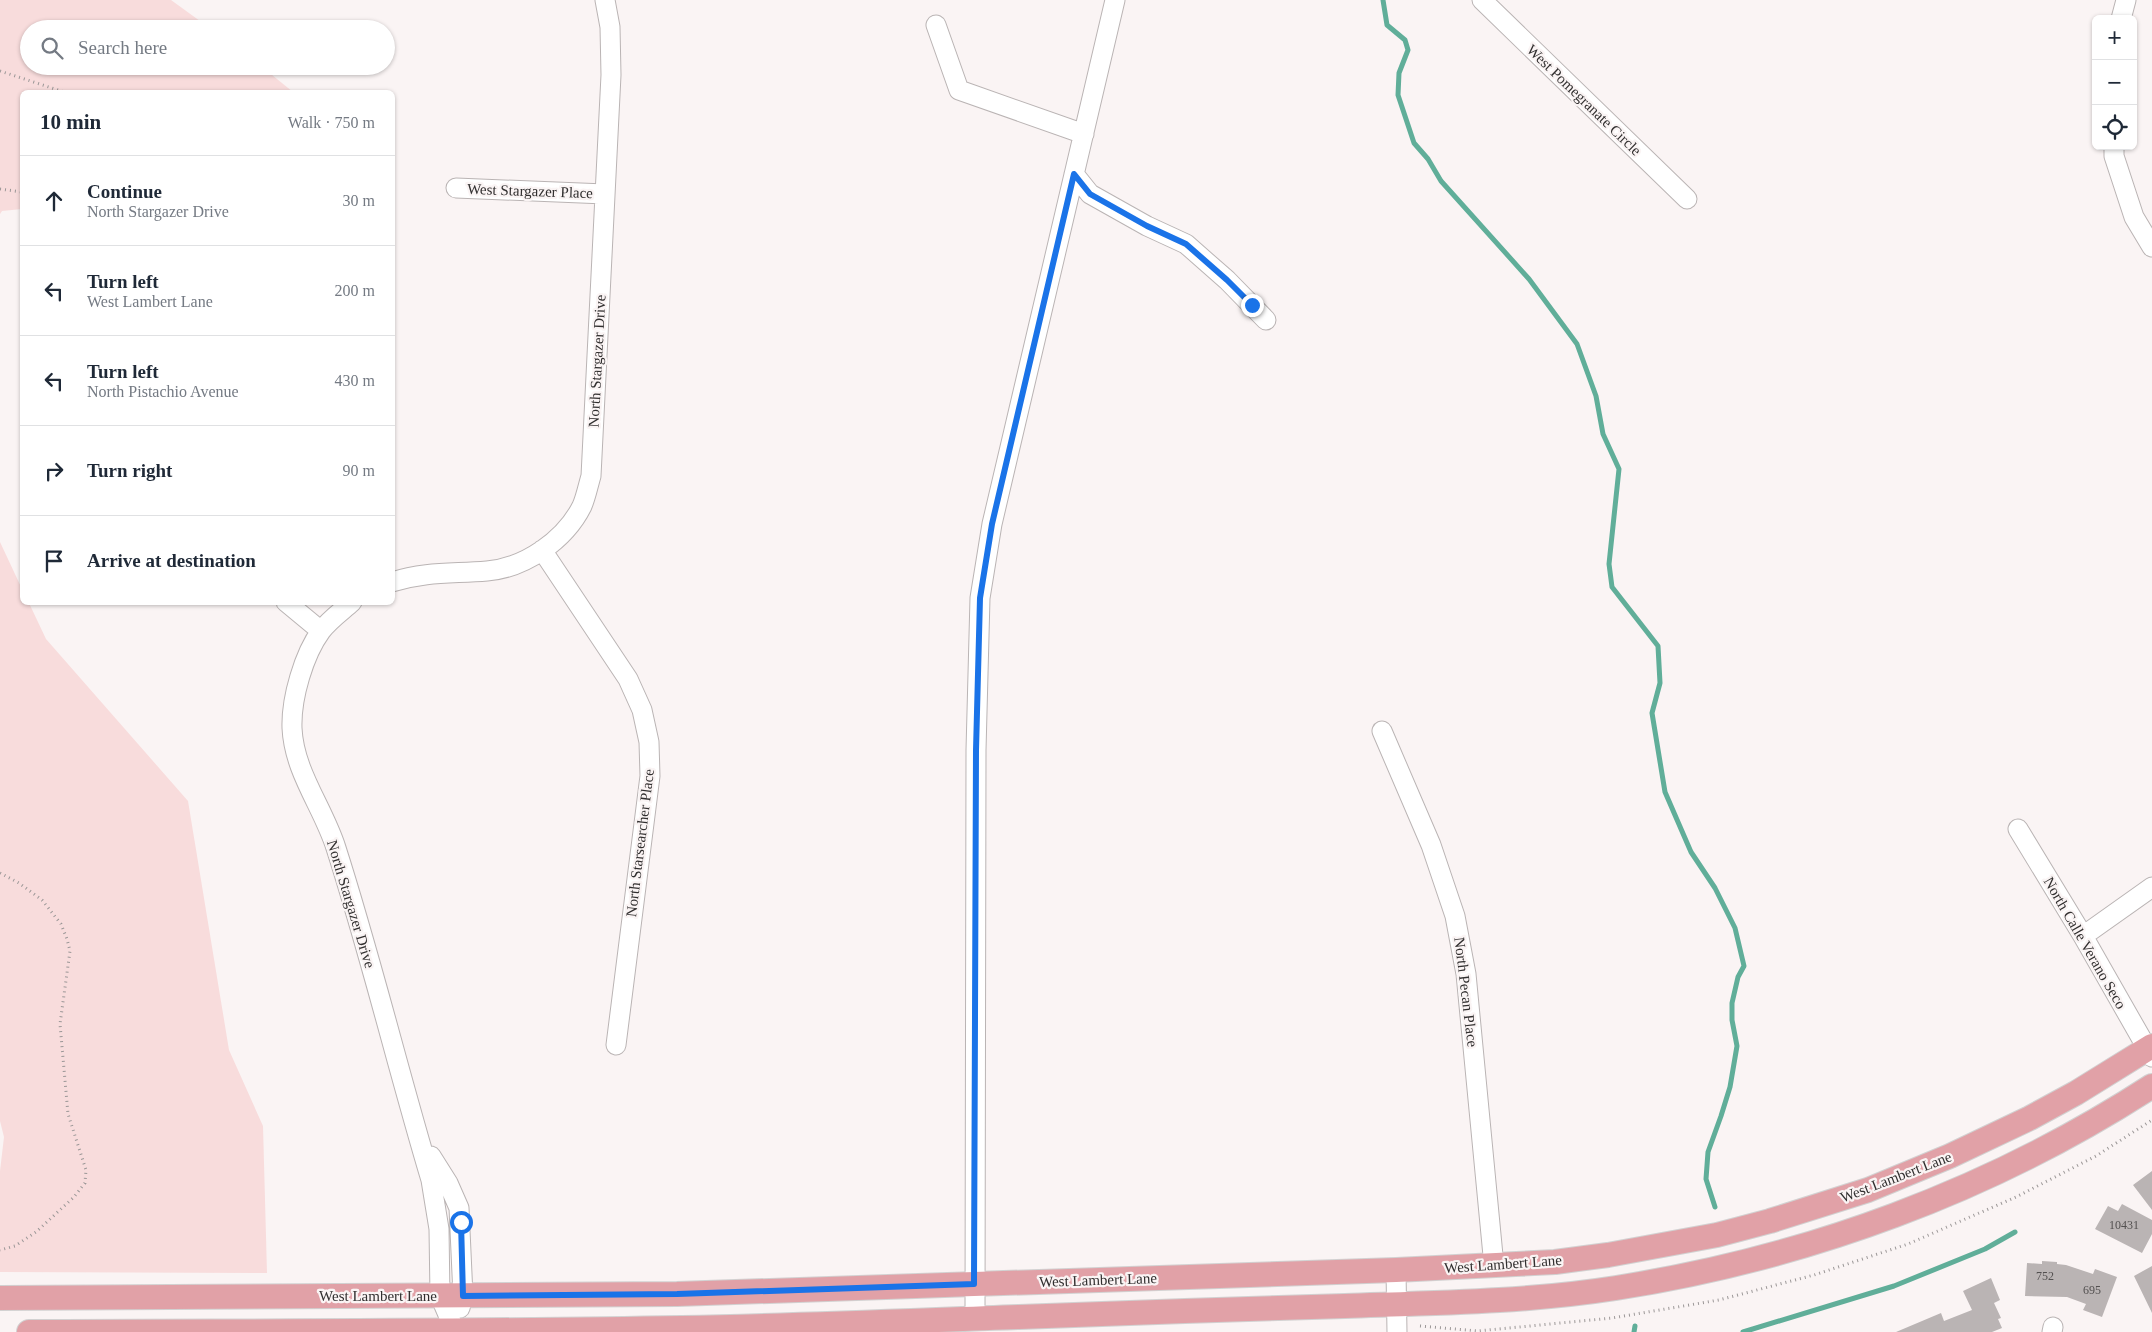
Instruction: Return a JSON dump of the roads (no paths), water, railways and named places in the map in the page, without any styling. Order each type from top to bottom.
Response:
[{"type":"main road","name":"West Lambert Lane","points":[[0,1298],[677,1294],[1494,1266],[1608,1255],[1717,1235],[1823,1205],[1912,1173],[1990,1138],[2076,1093],[2150,1051]]},
{"type":"main road","points":[[29,1332],[455,1331],[685,1328],[1397,1304],[1533,1297],[1613,1289],[1724,1268],[1779,1254],[1880,1222],[1964,1187],[2085,1127],[2152,1086]]},
{"type":"street","name":"North Stargazer Drive","points":[[395,581],[412,575],[447,571],[489,571],[517,564],[542,550],[568,526],[582,505],[591,476],[611,75],[610,27],[605,0]]},
{"type":"street","points":[[974,1318],[976,750],[980,598],[992,524],[1115,0]]},
{"type":"street","name":"West Pomegranate Circle","points":[[1482,0],[1687,199]]},
{"type":"street","points":[[2122,15],[2126,0]]},
{"type":"street","points":[[936,25],[959,90],[1084,134]]},
{"type":"street","points":[[2114,150],[2114,156],[2134,217],[2152,247]]},
{"type":"street","points":[[1074,174],[1090,194],[1147,226],[1186,244],[1227,280],[1266,320]]},
{"type":"street","name":"West Stargazer Place","points":[[456,188],[604,194]]},
{"type":"street","name":"North Starsearcher Place","points":[[542,550],[628,679],[642,710],[650,742],[650,776],[616,1045]]},
{"type":"street","points":[[290,605],[322,631]]},
{"type":"street","name":"North Stargazer Drive","points":[[349,605],[322,631],[300,676],[293,703],[292,727],[295,749],[302,771],[336,846],[418,1136],[448,1183],[459,1208],[452,1296],[455,1331]]},
{"type":"street","name":"North Pecan Place","points":[[1382,731],[1431,845],[1455,916],[1466,974],[1494,1266]]},
{"type":"street","name":"North Calle Verano Seco","points":[[2018,829],[2150,1051]]},
{"type":"street","points":[[2083,936],[2152,887]]},
{"type":"street","points":[[1396,1270],[1397,1332]]},
{"type":"waterway","points":[[1383,0],[1387,25],[1405,40],[1408,50],[1399,73],[1398,95],[1414,143],[1428,159],[1441,181],[1529,279],[1577,344],[1596,396],[1603,434],[1619,469],[1609,564],[1612,587],[1658,646],[1660,683],[1652,713],[1665,792],[1691,852],[1715,888],[1735,928],[1744,966],[1738,977],[1732,1003],[1732,1020],[1737,1046],[1730,1087],[1708,1152],[1706,1179],[1715,1207]]},
{"type":"waterway","points":[[1743,1332],[1894,1286],[1985,1249],[2015,1232]]},
{"type":"waterway","points":[[1634,1332],[1635,1326]]}]
